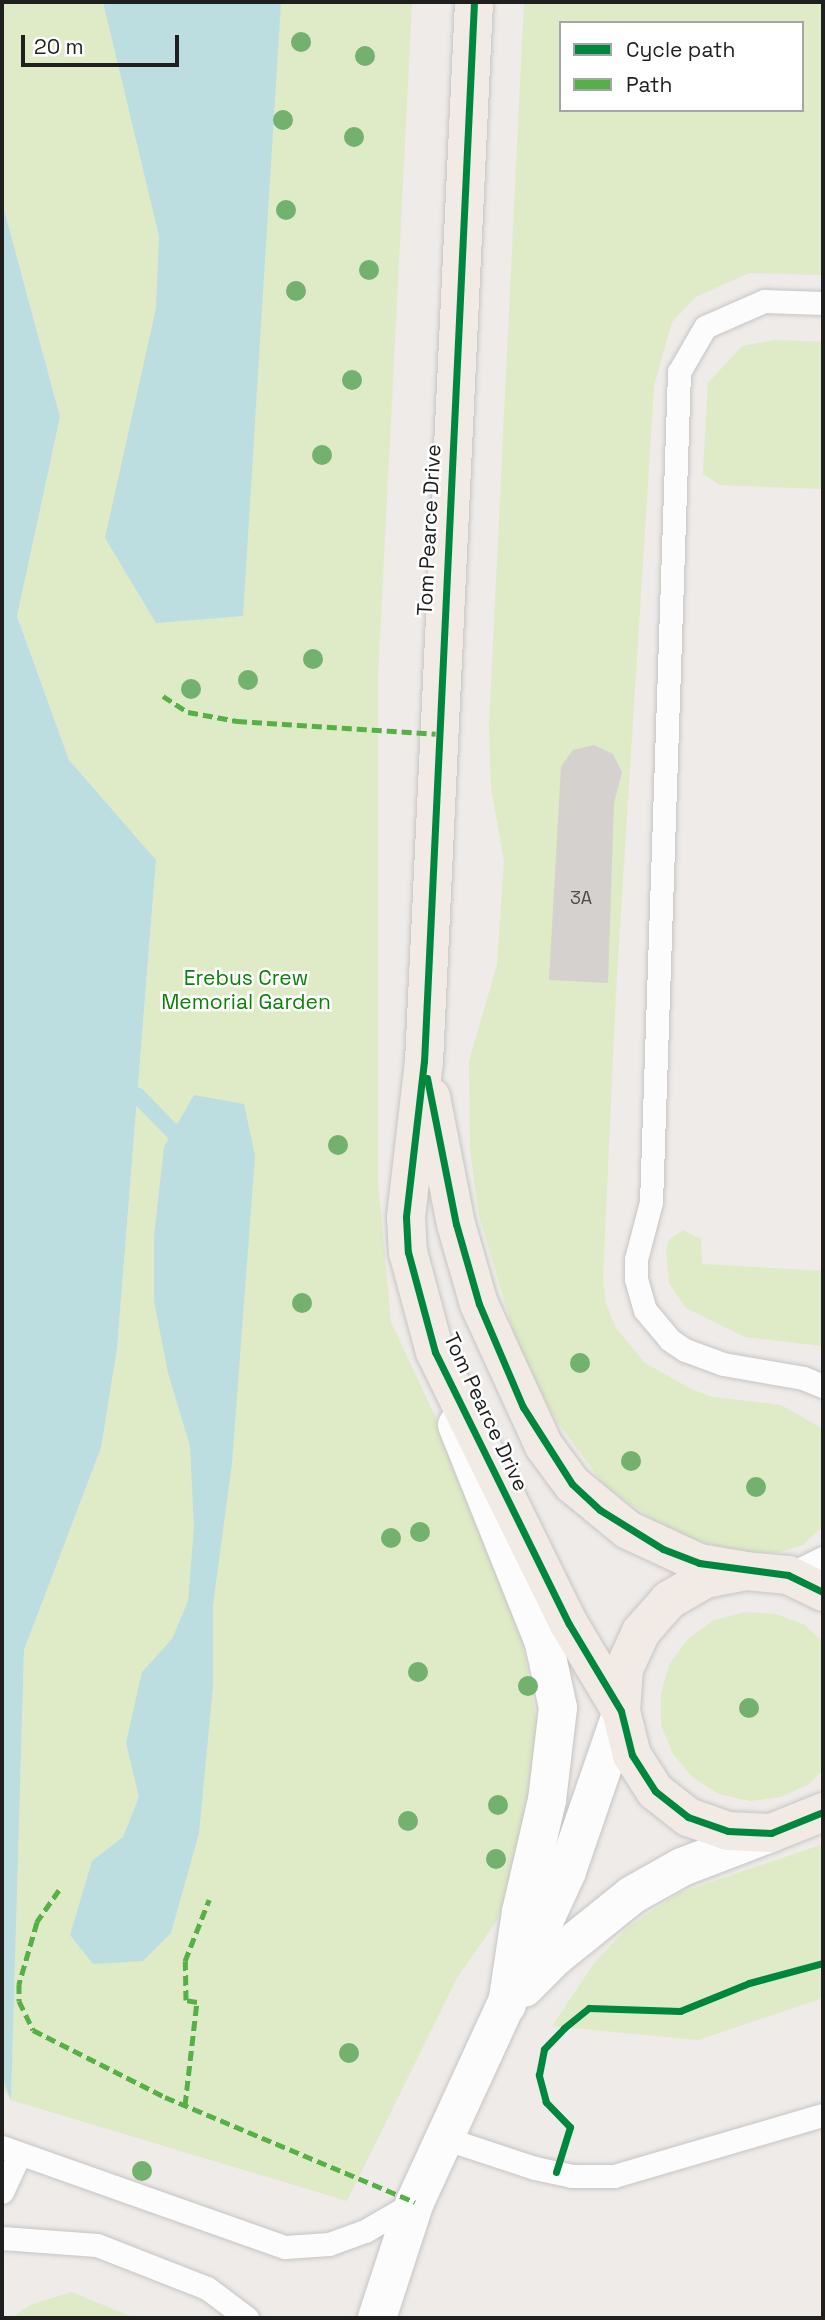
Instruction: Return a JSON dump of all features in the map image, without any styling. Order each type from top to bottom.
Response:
[{"type":"main road","name":"Tom Pearce Drive","points":[[474,2],[424,1061],[406,1217],[408,1252],[435,1352],[569,1624],[621,1712]]},
{"type":"main road","name":"Tom Pearce Drive","points":[[424,1061],[456,1224],[479,1304],[498,1354],[544,1446],[572,1485],[628,1530],[699,1563],[746,1571]]},
{"type":"main road","points":[[823,1592],[788,1575],[746,1571],[705,1580],[669,1600],[641,1632],[624,1669],[621,1712],[632,1755],[649,1782],[688,1817],[728,1831],[771,1833],[823,1812]]},
{"type":"street","points":[[435,1352],[475,1478],[544,1643],[558,1708],[547,1800],[522,1912],[507,2005]]},
{"type":"street","points":[[377,2318],[415,2202],[441,2137],[507,2005],[567,1871],[621,1712]]},
{"type":"street","points":[[507,2005],[555,1957],[632,1895],[682,1867],[771,1833]]},
{"type":"lane","points":[[823,303],[764,301],[705,327],[679,372],[651,1202],[636,1259],[636,1279],[638,1294],[656,1326],[685,1349],[723,1364],[803,1378],[823,1386]]},
{"type":"lane","points":[[788,1575],[823,1558]]},
{"type":"lane","points":[[441,2137],[572,2176],[614,2176],[823,2115]]},
{"type":"lane","points":[[2,2192],[10,2152],[285,2247],[329,2244],[365,2231],[415,2202]]},
{"type":"lane","points":[[2,2238],[97,2245],[208,2288],[247,2318]]},
{"type":"green space","name":"Erebus Crew Memorial Garden","points":[[2,2],[412,2],[378,678],[378,1181],[391,1322],[511,1577],[540,1740],[527,1829],[498,1919],[457,1978],[347,2201],[11,2100],[2,2086],[2,2076],[11,2097],[24,1650],[101,1448],[117,1349],[156,861],[69,760],[17,615],[60,417],[2,202]]},
{"type":"green space","points":[[524,2],[823,2],[823,275],[749,273],[696,297],[672,322],[654,386],[616,991],[603,1278],[606,1304],[616,1328],[645,1363],[691,1389],[712,1397],[781,1405],[823,1429],[823,1526],[803,1545],[780,1552],[744,1553],[674,1534],[606,1487],[555,1419],[518,1346],[479,1216],[470,1151],[469,1061],[497,965],[504,861],[491,788],[489,726]]},
{"type":"green space","points":[[775,340],[823,342],[823,489],[720,485],[703,474],[708,383],[742,346]]},
{"type":"green space","points":[[683,1230],[701,1239],[702,1264],[823,1271],[823,1346],[745,1337],[686,1308],[669,1283],[666,1250],[669,1240]]},
{"type":"green space","points":[[745,1612],[776,1614],[805,1625],[823,1642],[823,1770],[809,1784],[781,1797],[750,1801],[719,1794],[693,1778],[673,1754],[661,1725],[661,1693],[670,1663],[689,1638],[714,1620]]},
{"type":"green space","points":[[823,1844],[823,1998],[698,2040],[552,2026],[595,1962],[628,1927],[679,1893]]},
{"type":"green space","points":[[71,2292],[135,2318],[11,2318],[30,2305]]},
{"type":"water","points":[[103,2],[281,2],[243,616],[156,623],[105,538],[156,308],[159,236]]},
{"type":"water","points":[[2,202],[60,417],[17,616],[69,760],[156,860],[117,1349],[101,1448],[24,1650],[11,2100],[2,2076]]},
{"type":"water","points":[[194,1095],[244,1104],[255,1156],[232,1463],[213,1605],[213,1686],[199,1833],[171,1933],[143,1961],[93,1964],[70,1935],[92,1861],[123,1837],[139,1797],[126,1743],[142,1672],[172,1639],[188,1601],[194,1527],[190,1446],[168,1373],[154,1301],[154,1236],[164,1147]]},
{"type":"building","points":[[594,745],[613,754],[622,772],[614,803],[608,983],[549,980],[561,766],[573,750]]},
{"type":"waterway","points":[[137,1095],[173,1132]]},
{"type":"marked path","points":[[163,696],[188,712],[237,721],[436,734]]},
{"type":"marked path","points":[[59,1890],[37,1922],[19,1984],[19,2001],[33,2030],[165,2097],[415,2202]]},
{"type":"marked path","points":[[185,2105],[197,2002],[186,2000],[185,1961],[209,1900]]},
{"type":"cycle path","points":[[474,2],[424,1061],[406,1217],[408,1252],[435,1352],[569,1624],[621,1711],[632,1755],[655,1791],[688,1817],[728,1831],[771,1833],[823,1812]]},
{"type":"cycle path","points":[[427,1078],[456,1224],[479,1304],[523,1407],[572,1484],[600,1510],[663,1549],[699,1563],[788,1575],[823,1592]]},
{"type":"cycle path","points":[[556,2172],[570,2127],[546,2102],[539,2075],[544,2049],[589,2008],[680,2011],[749,1983],[823,1963]]}]
